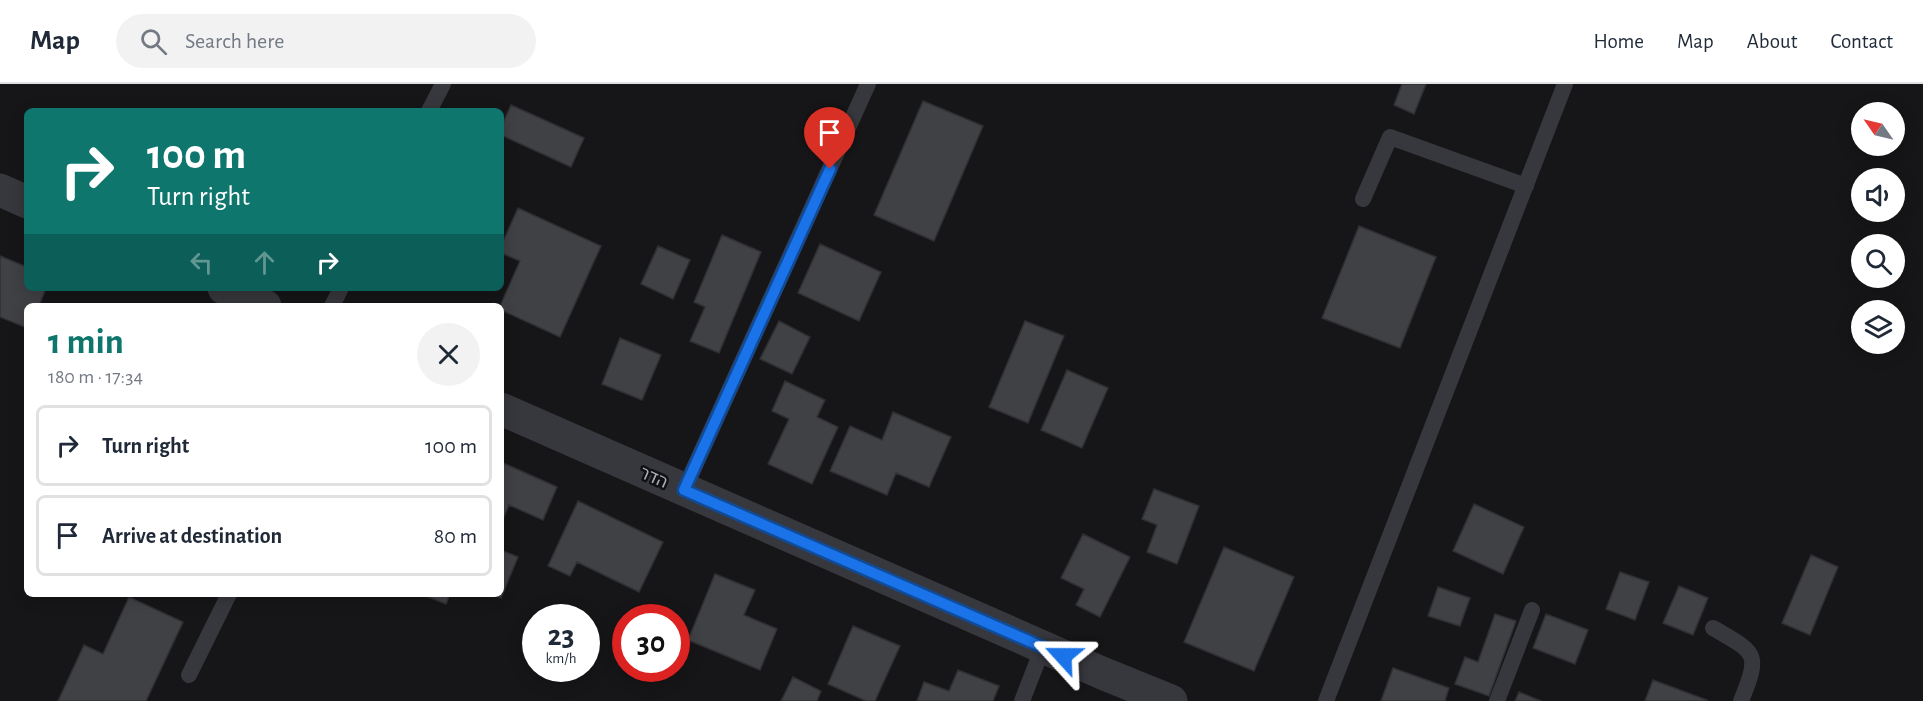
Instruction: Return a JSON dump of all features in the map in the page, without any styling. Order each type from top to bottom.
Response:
[{"type":"street","points":[[0,190],[24,201]]},
{"type":"street","points":[[231,291],[258,303]]},
{"type":"street","name":"הדר","points":[[504,410],[1171,701]]},
{"type":"lane","points":[[431,108],[443,84]]},
{"type":"lane","points":[[684,490],[868,84]]},
{"type":"lane","points":[[1326,701],[1565,84]]},
{"type":"lane","points":[[1363,199],[1390,137],[1526,186]]},
{"type":"lane","points":[[189,675],[228,597]]},
{"type":"lane","points":[[1497,701],[1532,610]]},
{"type":"lane","points":[[1713,628],[1744,646],[1752,657],[1752,673],[1741,701]]},
{"type":"lane","points":[[1022,701],[1043,647]]},
{"type":"building","points":[[1402,84],[1426,84],[1414,114],[1394,105]]},
{"type":"building","points":[[923,101],[983,126],[934,241],[874,215]]},
{"type":"building","points":[[511,105],[584,138],[571,167],[504,136],[504,120]]},
{"type":"building","points":[[518,208],[601,246],[560,337],[504,311],[504,303],[501,303],[520,261],[504,254],[504,239]]},
{"type":"building","points":[[1359,226],[1436,257],[1400,348],[1322,318]]},
{"type":"building","points":[[722,235],[761,252],[719,353],[690,341],[705,307],[694,302]]},
{"type":"building","points":[[820,244],[881,272],[859,321],[798,293]]},
{"type":"building","points":[[658,246],[690,260],[673,299],[641,284]]},
{"type":"building","points":[[0,256],[24,266],[24,291],[45,291],[40,303],[24,303],[24,327],[0,317]]},
{"type":"building","points":[[779,321],[810,337],[792,374],[760,359]]},
{"type":"building","points":[[1025,321],[1064,336],[1028,423],[989,407]]},
{"type":"building","points":[[620,338],[661,355],[642,400],[602,384]]},
{"type":"building","points":[[1067,370],[1108,388],[1082,448],[1041,430]]},
{"type":"building","points":[[785,381],[825,400],[817,417],[838,427],[812,484],[768,464],[789,419],[772,411]]},
{"type":"building","points":[[893,412],[951,437],[929,487],[896,473],[887,495],[830,471],[850,426],[882,440]]},
{"type":"building","points":[[504,463],[557,487],[543,520],[509,505],[504,517]]},
{"type":"building","points":[[1154,489],[1199,506],[1177,564],[1147,552],[1157,525],[1142,519]]},
{"type":"building","points":[[578,501],[663,542],[639,592],[577,562],[570,576],[548,566]]},
{"type":"building","points":[[1474,504],[1524,527],[1503,574],[1453,551]]},
{"type":"building","points":[[1083,534],[1130,557],[1100,617],[1076,605],[1084,589],[1061,578]]},
{"type":"building","points":[[1224,547],[1294,577],[1254,671],[1184,642]]},
{"type":"building","points":[[504,551],[518,557],[504,591]]},
{"type":"building","points":[[1811,555],[1838,567],[1810,635],[1782,623]]},
{"type":"building","points":[[1620,572],[1649,582],[1635,620],[1606,609]]},
{"type":"building","points":[[715,574],[755,590],[744,615],[777,629],[760,670],[690,641],[690,635]]},
{"type":"building","points":[[1679,586],[1708,598],[1693,635],[1663,623]]},
{"type":"building","points":[[1438,587],[1470,598],[1460,626],[1428,616]]},
{"type":"building","points":[[129,597],[183,622],[146,701],[58,701],[84,645],[103,654]]},
{"type":"building","points":[[428,597],[449,597],[446,604]]},
{"type":"building","points":[[1495,614],[1516,621],[1489,696],[1455,684],[1465,657],[1478,662]]},
{"type":"building","points":[[1546,614],[1588,630],[1575,664],[1533,648]]},
{"type":"building","points":[[853,626],[900,646],[875,701],[866,701],[828,684]]},
{"type":"building","points":[[1393,668],[1449,688],[1445,701],[1381,701]]},
{"type":"building","points":[[958,670],[999,686],[993,701],[917,701],[924,682],[949,691]]},
{"type":"building","points":[[793,677],[821,691],[817,701],[781,701]]},
{"type":"building","points":[[1653,680],[1707,700],[1645,701]]},
{"type":"building","points":[[1519,692],[1541,701],[1515,701]]},
{"type":"route","points":[[830,169],[684,490],[1063,656]]}]
